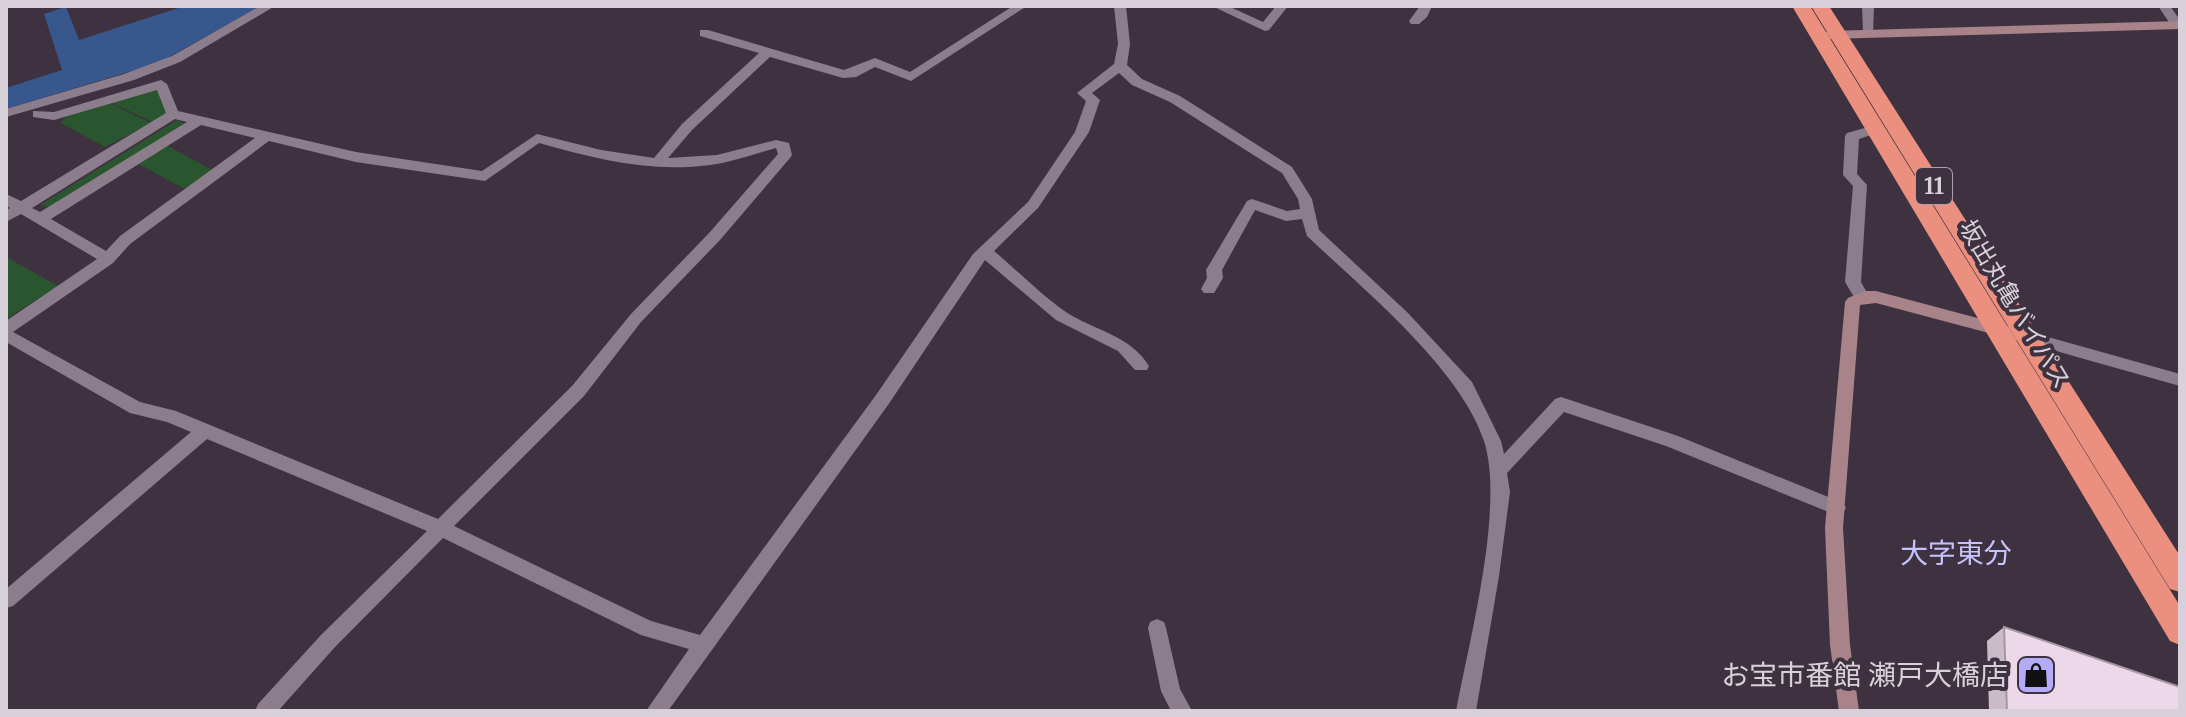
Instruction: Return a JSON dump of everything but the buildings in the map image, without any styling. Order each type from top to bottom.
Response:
[{"type":"highway","name":"坂出丸亀バイパス","points":[[1801,6],[1828,35],[2030,338],[2180,580]]},
{"type":"highway","name":"坂出丸亀バイパス","points":[[1820,6],[1828,35],[1875,129],[2180,632]]},
{"type":"street","points":[[6,124],[137,82],[269,6]]},
{"type":"street","points":[[704,33],[843,74],[851,74],[875,62],[911,77],[1021,6]]},
{"type":"street","points":[[656,711],[882,400],[985,251],[1033,205],[1082,132],[1093,100],[1084,93],[1090,84],[1120,66],[1124,44],[1120,6]]},
{"type":"street","points":[[1218,6],[1265,27],[1282,6]]},
{"type":"street","points":[[1415,21],[1426,6]]},
{"type":"street","points":[[1868,6],[1869,33]]},
{"type":"street","points":[[2164,6],[2179,27]]},
{"type":"street","points":[[1828,35],[2179,27]]},
{"type":"street","points":[[656,164],[687,127],[767,53]]},
{"type":"street","points":[[6,113],[129,77],[176,59]]},
{"type":"street","points":[[1120,66],[1137,82],[1175,99],[1287,170],[1300,188],[1312,232],[1393,307],[1466,386],[1493,441],[1501,492],[1466,711]]},
{"type":"street","points":[[38,114],[54,116],[161,84],[173,114]]},
{"type":"street","points":[[6,217],[173,114],[356,157],[485,176],[537,138],[609,158],[656,164],[711,161],[776,144],[786,150],[785,155],[715,236],[636,318],[578,391],[328,641],[265,711]]},
{"type":"street","points":[[40,219],[198,121]]},
{"type":"street","points":[[1862,298],[1853,282],[1860,185],[1850,175],[1852,136],[1875,129]]},
{"type":"street","points":[[267,136],[125,240],[108,259],[8,337],[136,408],[170,416],[442,529],[648,629],[702,644]]},
{"type":"street","points":[[6,199],[108,259]]},
{"type":"street","points":[[1209,289],[1215,278],[1214,270],[1252,204],[1286,216],[1307,213]]},
{"type":"street","points":[[985,251],[1061,316],[1124,347],[1141,366]]},
{"type":"street","points":[[1849,711],[1835,579],[1837,508],[1853,302],[1876,297],[2180,380]]},
{"type":"street","points":[[1498,471],[1561,404],[1672,441],[1837,508]]},
{"type":"street","points":[[6,600],[204,431]]},
{"type":"street","points":[[1157,628],[1171,691],[1182,711]]},
{"type":"green space","points":[[157,89],[167,113],[153,122],[109,102]]},
{"type":"green space","points":[[107,102],[151,123],[105,147],[61,123],[67,115]]},
{"type":"green space","points":[[177,120],[185,124],[49,207],[40,205]]},
{"type":"green space","points":[[166,145],[212,170],[192,187],[183,188],[140,165],[140,160]]},
{"type":"green space","points":[[6,257],[58,286],[6,319]]},
{"type":"water","points":[[185,6],[261,6],[158,63],[6,109],[6,88],[62,70],[44,14],[66,7],[79,40]]},
{"type":"place","name":"お宝市番館 瀬戸大橋店","points":[[2036,675]]},
{"type":"district","name":"大字東分","points":[[1956,553]]}]
